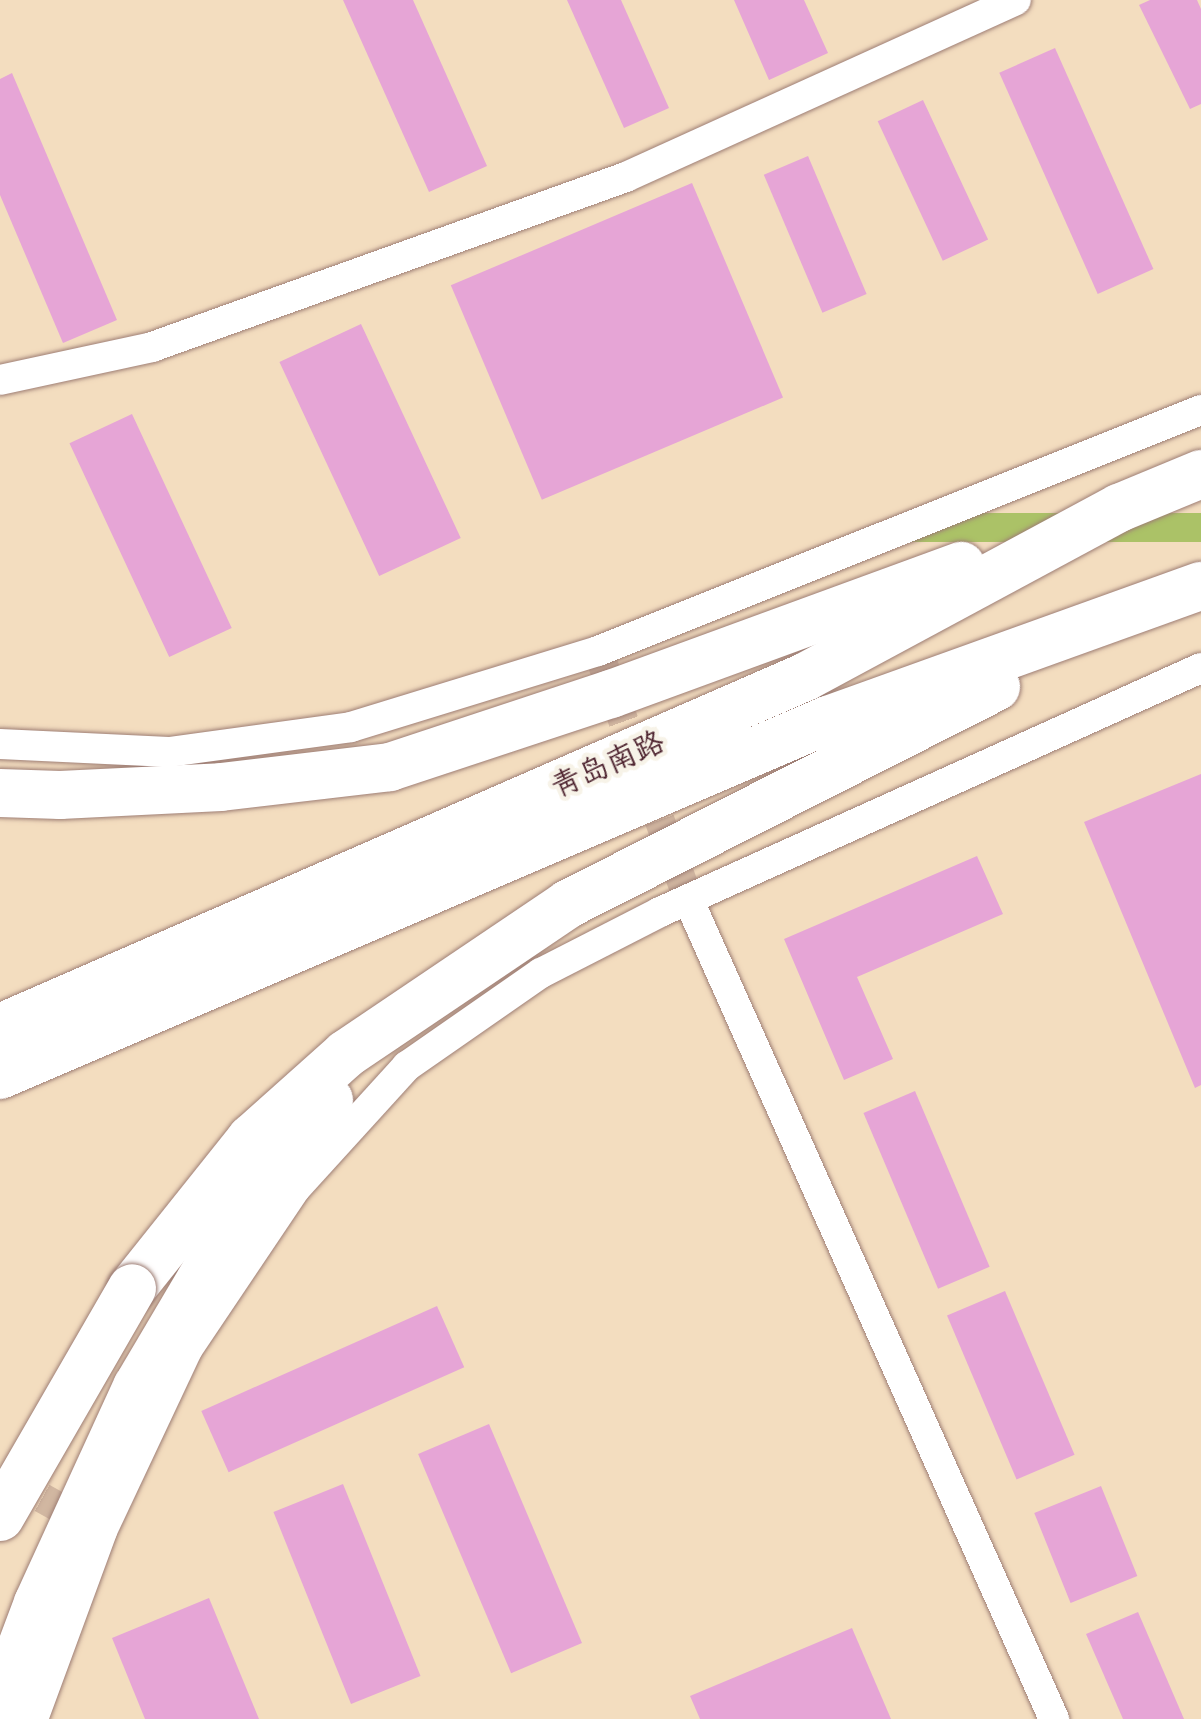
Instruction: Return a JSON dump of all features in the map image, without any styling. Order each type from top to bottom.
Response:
[{"type":"main road","name":"青岛南路","points":[[0,1028],[805,677],[1120,508],[1201,474]]},
{"type":"main road","points":[[0,793],[60,795],[222,787],[390,767],[612,694],[1120,508]]},
{"type":"main road","name":"青岛南路","points":[[0,1075],[828,720],[1183,594]]},
{"type":"main road","points":[[0,1517],[132,1288],[252,1139],[346,1054],[568,904],[1183,594]]},
{"type":"main road","points":[[0,779],[60,795]]},
{"type":"main road","points":[[0,1704],[38,1603],[137,1387],[224,1240],[315,1112],[449,988]]},
{"type":"street","points":[[0,380],[152,348],[626,177],[1016,0]]},
{"type":"street","points":[[0,744],[169,752],[351,727],[598,651],[1201,410]]},
{"type":"street","points":[[34,1719],[102,1531],[187,1350],[296,1188],[407,1066],[541,973],[1201,668]]},
{"type":"street","points":[[689,902],[1054,1719]]},
{"type":"green space","points":[[909,513],[1201,513],[1201,542],[909,542]]},
{"type":"building","points":[[343,0],[413,0],[487,166],[429,192]]},
{"type":"building","points":[[567,0],[621,0],[669,108],[624,128]]},
{"type":"building","points":[[734,0],[804,0],[828,53],[769,80]]},
{"type":"building","points":[[1150,0],[1197,0],[1201,9],[1201,104],[1190,109],[1139,5]]},
{"type":"building","points":[[1055,48],[1153,269],[1098,294],[999,73]]},
{"type":"building","points":[[12,73],[117,320],[63,343],[0,195],[0,79]]},
{"type":"building","points":[[923,100],[988,240],[943,261],[878,121]]},
{"type":"building","points":[[808,156],[867,294],[822,313],[764,175]]},
{"type":"building","points":[[692,183],[783,397],[542,500],[451,285]]},
{"type":"building","points":[[361,324],[461,538],[379,576],[279,362]]},
{"type":"building","points":[[132,414],[232,628],[169,657],[69,443]]},
{"type":"building","points":[[1201,774],[1201,1085],[1195,1088],[1084,822]]},
{"type":"building","points":[[977,856],[1003,914],[857,977],[893,1059],[844,1080],[784,939]]},
{"type":"building","points":[[915,1091],[990,1267],[938,1289],[863,1113]]},
{"type":"building","points":[[1005,1291],[1075,1455],[1017,1479],[947,1316]]},
{"type":"building","points":[[437,1306],[464,1367],[229,1472],[201,1411]]},
{"type":"building","points":[[489,1424],[582,1643],[511,1673],[418,1454]]},
{"type":"building","points":[[343,1484],[421,1676],[351,1704],[273,1512]]},
{"type":"building","points":[[1101,1486],[1137,1576],[1071,1603],[1034,1513]]},
{"type":"building","points":[[209,1598],[259,1719],[145,1719],[112,1638]]},
{"type":"building","points":[[1138,1612],[1184,1719],[1123,1719],[1086,1634]]},
{"type":"building","points":[[852,1628],[891,1719],[700,1719],[690,1696]]},
{"type":"tunnel","points":[[598,651],[689,901]]},
{"type":"tunnel","points":[[3,1476],[89,1524]]}]
